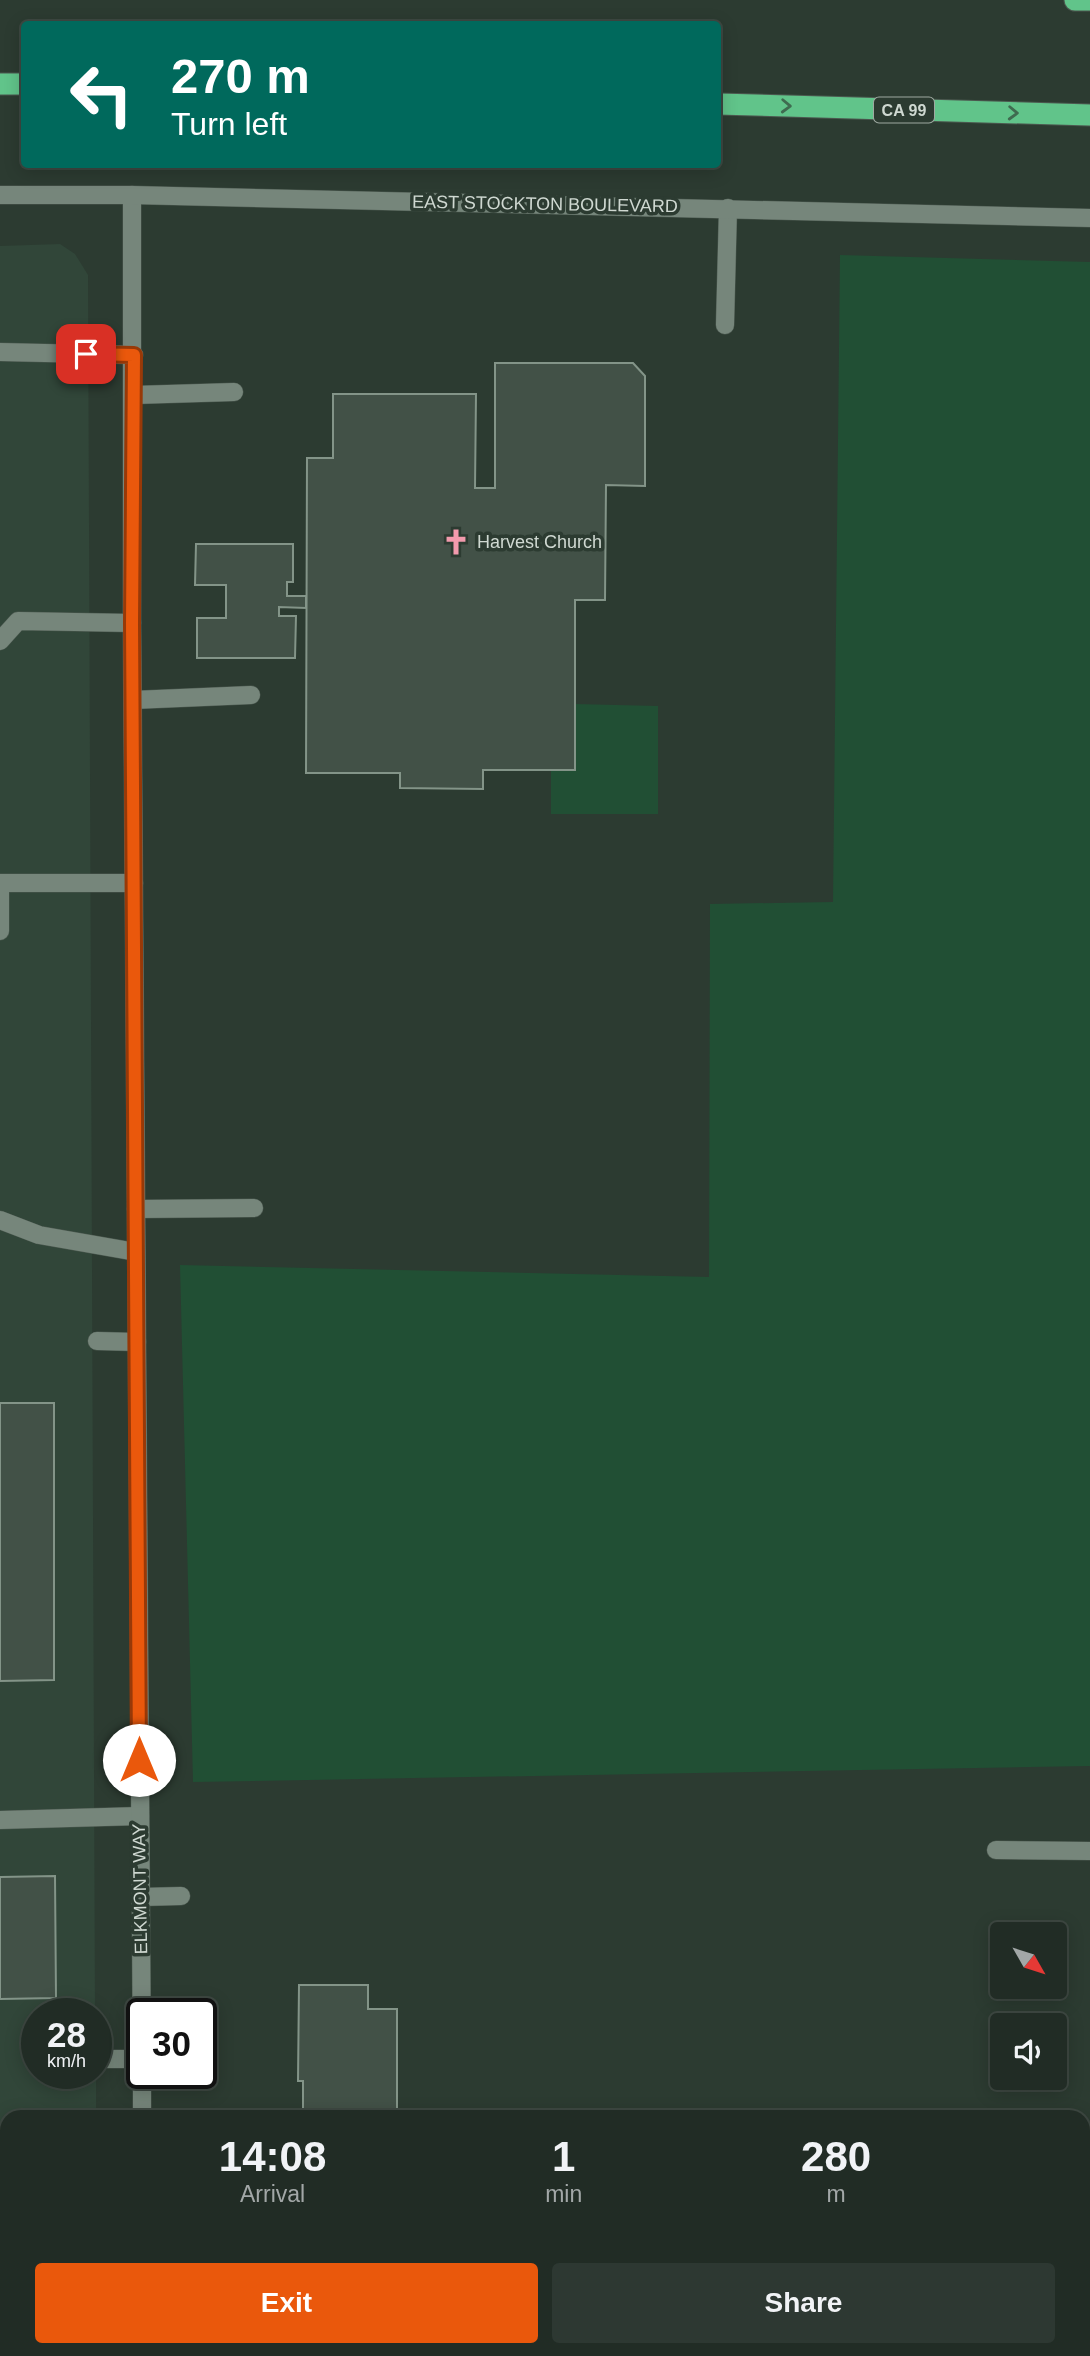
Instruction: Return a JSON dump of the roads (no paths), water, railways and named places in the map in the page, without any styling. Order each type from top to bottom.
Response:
[{"type":"highway","points":[[1075,0],[1090,0]]},
{"type":"highway","points":[[0,84],[21,84]]},
{"type":"highway","name":"CA 99","points":[[721,104],[1090,115]]},
{"type":"street","name":"EAST STOCKTON BOULEVARD","points":[[0,195],[132,195],[1090,218]]},
{"type":"street","name":"ELKMONT WAY","points":[[132,195],[132,623],[142,1998]]},
{"type":"street","points":[[725,325],[728,208]]},
{"type":"street","points":[[0,352],[134,355]]},
{"type":"street","points":[[134,395],[234,391]]},
{"type":"street","points":[[0,641],[18,621],[132,623]]},
{"type":"street","points":[[133,700],[251,695]]},
{"type":"street","points":[[0,931],[0,883],[134,883]]},
{"type":"street","points":[[136,1209],[254,1208]]},
{"type":"street","points":[[0,1220],[39,1235],[136,1252]]},
{"type":"street","points":[[97,1341],[137,1342]]},
{"type":"street","points":[[0,1820],[140,1816]]},
{"type":"street","points":[[996,1850],[1090,1851]]},
{"type":"street","points":[[141,1897],[181,1896]]},
{"type":"street","name":"ELKMONT WAY","points":[[142,2089],[142,2110]]},
{"type":"place","name":"Harvest Church","points":[[456,542]]}]
